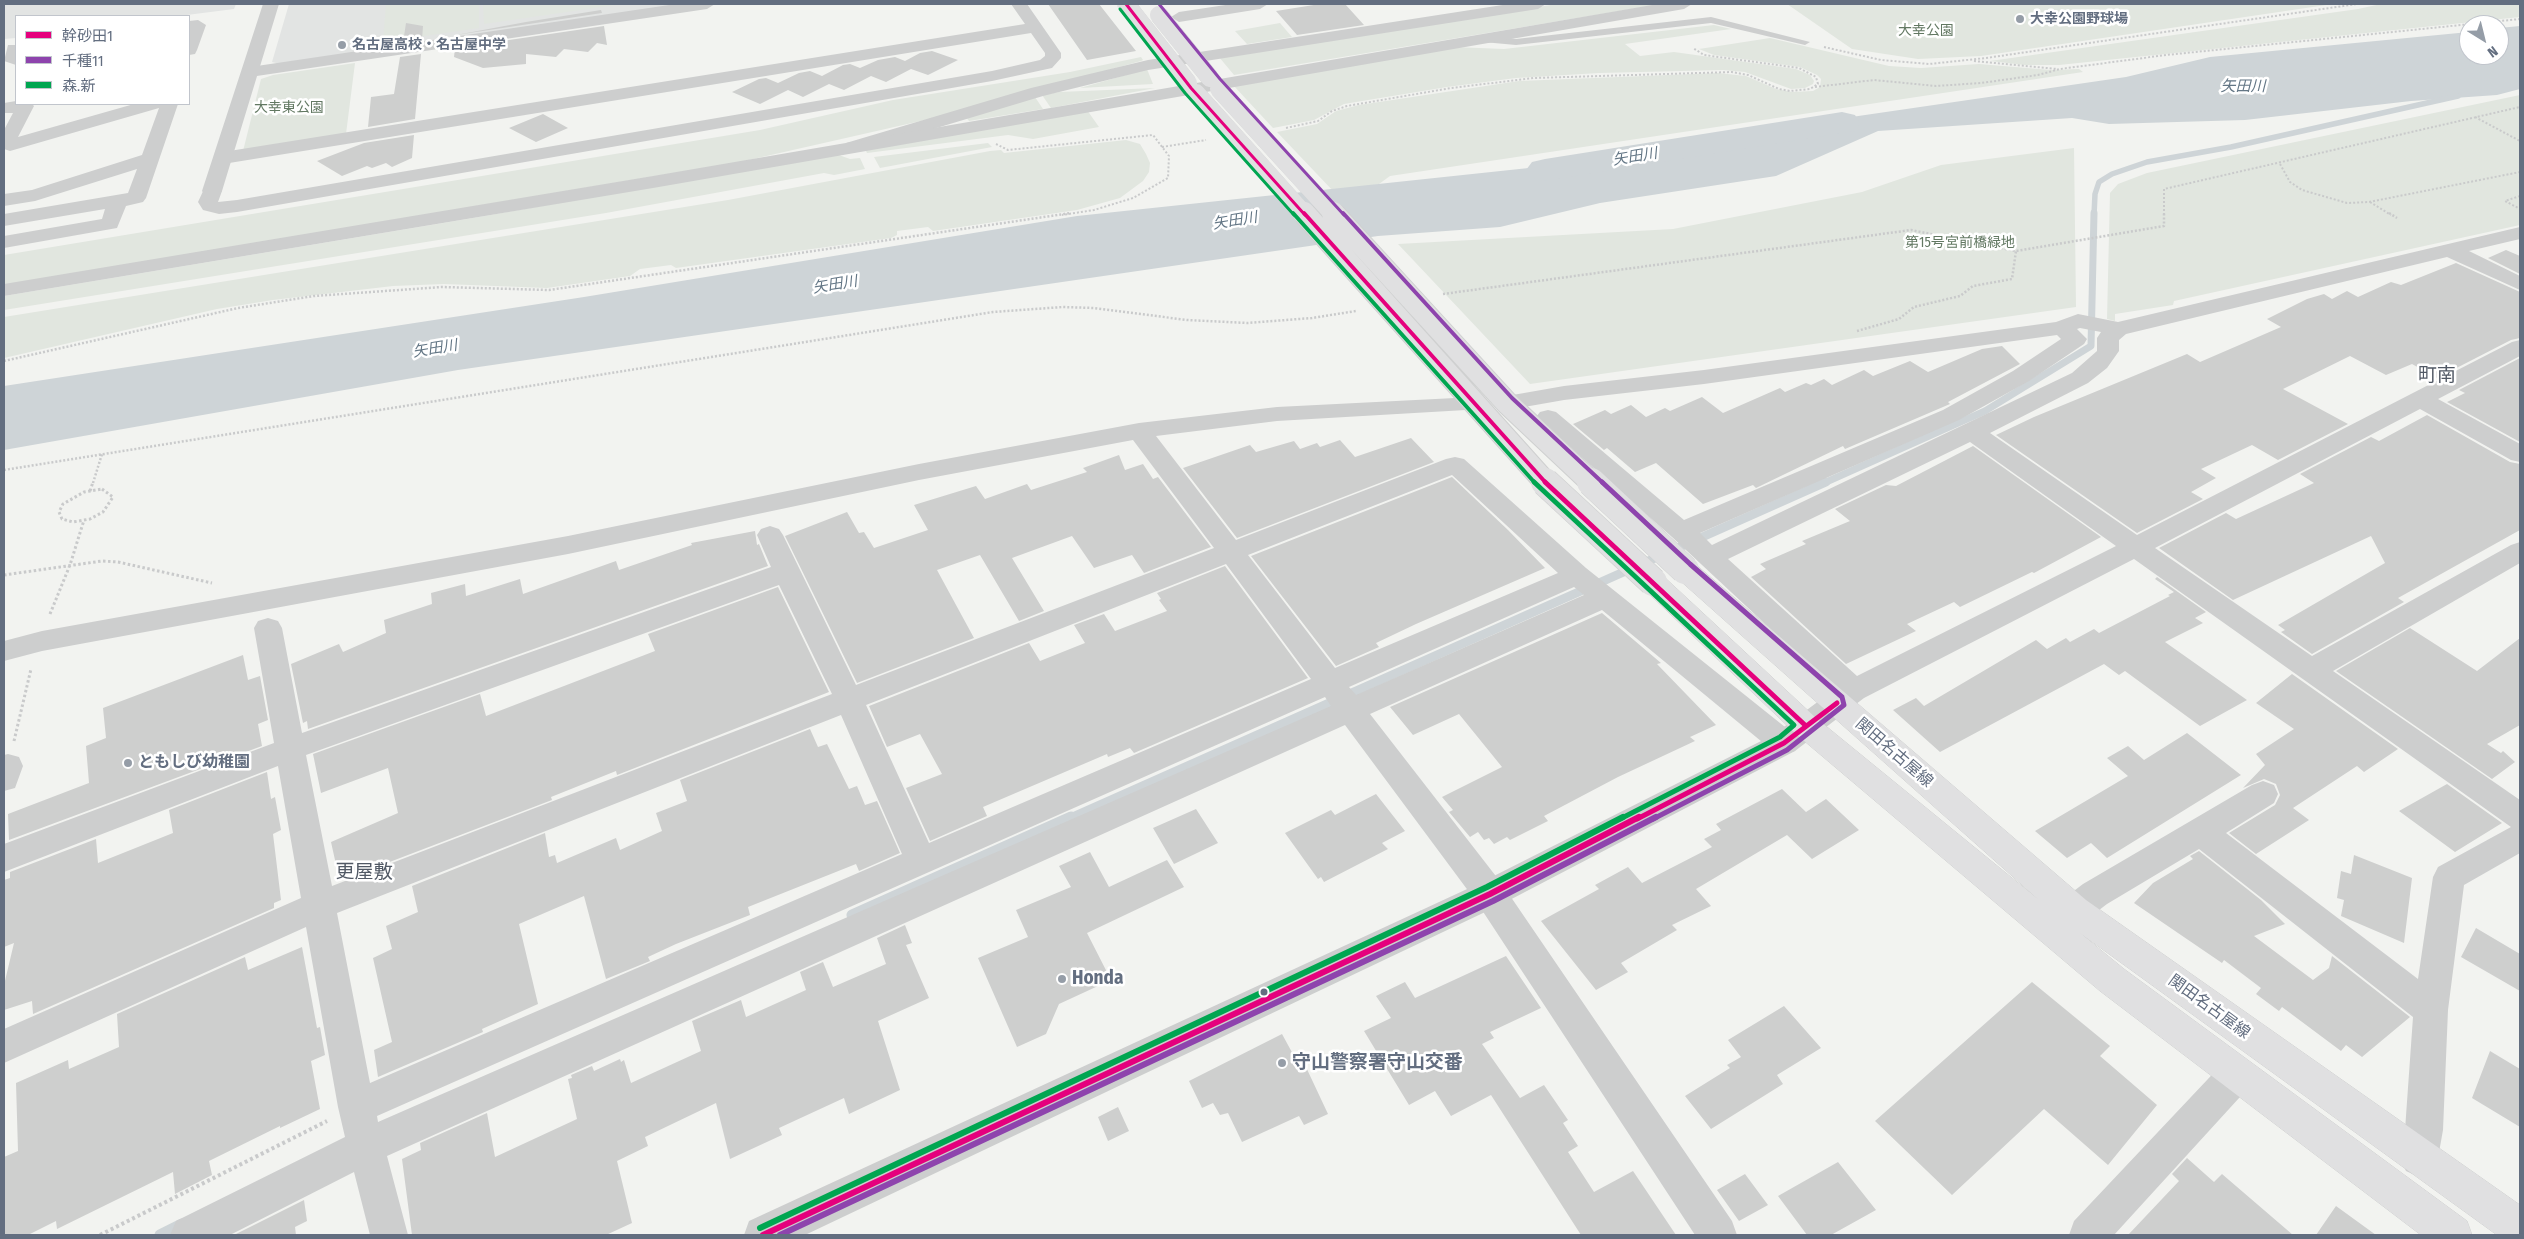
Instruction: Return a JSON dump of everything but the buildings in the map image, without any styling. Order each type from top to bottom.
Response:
[{"type":"main road","name":"関田名古屋線","points":[[1126,4],[1507,403],[1691,548],[1845,697],[2074,910],[2419,1158],[2520,1228]]},
{"type":"main road","name":"関田名古屋線","points":[[1150,4],[1203,86],[1475,404],[1545,482],[1653,582],[1795,735],[2237,1074],[2416,1222],[2453,1235]]},
{"type":"street","points":[[271,4],[208,202],[210,206],[219,208],[237,206],[1028,69],[1046,64],[1053,58],[1053,53],[1019,4]]},
{"type":"street","points":[[250,72],[667,7],[707,4]]},
{"type":"street","points":[[1167,4],[1210,55]]},
{"type":"street","points":[[1179,17],[1260,4]]},
{"type":"street","points":[[852,147],[1046,90],[1148,65],[1482,8],[1538,4]]},
{"type":"street","points":[[4,290],[1684,4]]},
{"type":"street","points":[[223,158],[1035,27]]},
{"type":"street","points":[[4,108],[25,106],[6,143],[10,145],[150,105]]},
{"type":"street","points":[[4,220],[136,198],[169,105]]},
{"type":"street","points":[[62,130],[74,110]]},
{"type":"street","points":[[4,200],[35,195],[150,159]]},
{"type":"street","points":[[4,242],[110,224],[118,201]]},
{"type":"street","points":[[1507,403],[1564,392],[1704,377],[2070,324],[2118,329],[2520,233]]},
{"type":"street","points":[[2450,250],[2520,284]]},
{"type":"street","points":[[1691,548],[1951,415],[2021,376],[2076,339],[2070,324]]},
{"type":"street","points":[[1691,548],[1972,432],[2092,370],[2108,351],[2108,338],[2118,329]]},
{"type":"street","points":[[763,1235],[1490,894],[1795,735],[1845,697],[2520,347]]},
{"type":"street","points":[[2420,399],[2520,454]]},
{"type":"street","points":[[4,650],[52,640],[265,615],[568,545],[920,472],[1139,431],[1199,422],[1277,414],[1475,404]]},
{"type":"street","points":[[1548,417],[1691,548]]},
{"type":"street","points":[[1139,431],[1230,552],[1331,681],[1490,894],[1718,1235]]},
{"type":"street","points":[[1972,432],[2520,816]]},
{"type":"street","points":[[4,1046],[320,905],[1455,465],[1591,586],[1795,735]]},
{"type":"street","points":[[770,535],[786,572],[849,700],[921,860]]},
{"type":"street","points":[[2311,670],[2520,551]]},
{"type":"street","points":[[4,858],[290,749],[786,572]]},
{"type":"street","points":[[356,1107],[1331,681],[1591,586]]},
{"type":"street","points":[[190,1235],[365,1147],[1352,710],[1591,586]]},
{"type":"street","points":[[265,615],[356,1107],[389,1235]]},
{"type":"street","points":[[2074,910],[2095,894],[2263,794]]},
{"type":"street","points":[[2201,832],[2431,1010]]},
{"type":"street","points":[[2419,1158],[2424,1130],[2431,1010],[2449,877],[2520,837]]},
{"type":"street","points":[[2088,1235],[2237,1074]]},
{"type":"lane","points":[[1477,38],[1516,42],[1712,20],[1805,42]]},
{"type":"path","points":[[1805,42],[1873,58],[1909,63],[1968,60],[2357,4]]},
{"type":"path","points":[[1282,129],[1318,121],[1332,111],[1347,106],[1451,88],[1534,78],[1732,72],[1748,75],[1779,89],[1790,91],[1802,91],[1814,87],[1874,80],[1936,86],[1981,83],[2038,75],[2060,69],[2298,40],[2520,19]]},
{"type":"path","points":[[1693,48],[1704,56],[1799,68],[1816,77],[1818,84],[1814,87]]},
{"type":"path","points":[[1968,60],[2060,69]]},
{"type":"path","points":[[1438,295],[1911,230],[2016,251],[2044,244],[2164,226],[2164,189],[2280,164],[2520,107]]},
{"type":"path","points":[[2475,117],[2520,141]]},
{"type":"path","points":[[4,361],[238,308],[314,296],[442,287],[549,290],[1094,210],[1133,198],[1168,178],[1169,156],[1152,135],[1008,150],[989,141]]},
{"type":"path","points":[[1162,147],[1208,140]]},
{"type":"path","points":[[2280,164],[2290,182],[2302,190],[2347,203],[2369,202],[2520,172]]},
{"type":"path","points":[[2520,196],[2505,201],[2520,209]]},
{"type":"path","points":[[2369,202],[2397,218]]},
{"type":"path","points":[[1851,356],[1840,336],[1899,319],[1914,307],[1960,296],[1973,286],[2012,279],[2016,251]]},
{"type":"path","points":[[4,470],[993,312],[1063,307],[1094,308],[1188,320],[1248,324],[1312,318],[1358,310]]},
{"type":"path","points":[[90,491],[102,453]]},
{"type":"path","points":[[102,489],[113,496],[110,504],[103,512],[84,520],[73,522],[62,518],[59,512],[63,504],[72,498],[90,491],[102,489]]},
{"type":"path","points":[[47,622],[70,565],[84,520]]},
{"type":"path","points":[[4,575],[102,561],[118,562],[257,593],[265,615]]},
{"type":"path","points":[[6,772],[32,668]]},
{"type":"path","points":[[100,1235],[356,1107]]},
{"type":"shaded area","points":[[4,4],[236,4],[234,9],[187,15],[15,15],[15,38],[4,39]]},
{"type":"shaded area","name":"名古屋高校・名古屋中学","points":[[289,4],[684,4],[280,64],[272,62]]},
{"type":"green space","points":[[386,4],[479,4],[479,28],[383,42]]},
{"type":"green space","points":[[483,4],[615,4],[615,5],[484,24]]},
{"type":"green space","points":[[1557,4],[1662,4],[1234,75],[1219,57]]},
{"type":"green space","name":"大幸公園野球場","points":[[1787,4],[2333,4],[1981,56],[1918,59],[1852,49]]},
{"type":"green space","points":[[2381,4],[2520,4],[2520,17],[2509,18],[2509,15],[2459,15],[2459,23],[2059,65],[2025,65],[1990,61],[2358,9]]},
{"type":"green space","points":[[1280,23],[1292,37],[1247,44],[1235,31]]},
{"type":"green space","points":[[1714,25],[1731,29],[1625,44],[1640,56],[1674,52],[1796,69],[1810,75],[1814,81],[1813,84],[1805,88],[1791,89],[1745,72],[1723,70],[1599,73],[1516,78],[1344,104],[1314,120],[1273,128],[1233,85],[1454,47],[1504,49]]},
{"type":"green space","points":[[1770,38],[1889,66],[1921,68],[1979,64],[2051,70],[2079,69],[2083,72],[1390,176],[1379,184],[1335,193],[1277,132],[1317,124],[1336,111],[1359,105],[1519,81],[1718,73],[1746,76],[1776,89],[1792,92],[1813,91],[1820,87],[1821,79],[1817,75],[1800,67],[1714,55],[1699,49]]},
{"type":"green space","points":[[1141,57],[1143,60],[1141,61],[934,118],[740,162],[4,285],[4,255],[760,130],[893,100],[1070,72]]},
{"type":"green space","name":"大幸東公園","points":[[355,63],[346,134],[243,151],[261,79],[273,75]]},
{"type":"green space","points":[[1147,69],[1153,84],[1080,88]]},
{"type":"green space","points":[[1155,88],[1051,108],[1042,95],[1059,92]]},
{"type":"green space","points":[[2520,95],[2520,225],[2174,301],[2173,305],[2115,314],[2115,321],[2107,319],[2110,193],[2118,184],[2147,173]]},
{"type":"green space","points":[[1035,97],[1043,109],[969,121],[966,117]]},
{"type":"green space","points":[[1087,110],[1099,127],[1033,139],[1008,135],[867,153],[865,149]]},
{"type":"green space","points":[[1126,140],[1140,144],[1150,163],[1149,172],[1143,181],[1120,198],[1077,210],[933,231],[928,227],[897,231],[897,235],[891,238],[676,268],[671,265],[640,269],[630,276],[547,288],[444,284],[393,286],[273,300],[217,309],[4,358],[4,317],[728,200],[990,151],[1001,150],[1004,153]]},
{"type":"green space","points":[[988,143],[992,147],[880,168],[874,157]]},
{"type":"green space","name":"第15号宮前橋緑地","points":[[2074,148],[2076,307],[1530,384],[1398,244],[1673,229],[1862,192],[1941,165]]},
{"type":"green space","points":[[836,154],[850,159],[860,158],[865,169],[834,175],[824,173],[606,213],[4,310],[4,296],[479,217]]},
{"type":"water","name":"矢田川","points":[[2520,26],[2520,89],[2497,95],[2411,101],[2245,120],[2109,124],[2072,118],[1878,131],[1776,176],[1600,203],[1500,227],[1378,236],[458,370],[4,450],[4,386],[584,297],[1077,216],[1717,148],[1824,121],[2126,77],[2210,57],[2459,33],[2459,65],[2509,65],[2509,27]]},
{"type":"waterway","points":[[2094,215],[2095,194],[2099,182],[2112,174],[2147,162],[2231,147],[2458,96]]},
{"type":"waterway","name":"矢田川","points":[[1545,170],[1842,123]]},
{"type":"waterway","points":[[1824,483],[1985,411],[2091,346],[2094,213]]},
{"type":"waterway","points":[[1068,819],[1826,482]]},
{"type":"waterway","points":[[852,915],[1071,817]]},
{"type":"waterway","points":[[160,1235],[182,1224]]},
{"type":"transit line","name":"幹砂田1","points":[[1126,4],[1191,88],[1545,482],[1806,726]]},
{"type":"transit line","name":"千種11","points":[[780,1235],[1493,901],[1787,750],[1844,705],[1842,697],[1690,564],[1512,398],[1220,79],[1159,4]]},
{"type":"transit line","name":"森.新","points":[[760,1228],[1487,887],[1780,737],[1794,725],[1539,487],[1185,93],[1120,9]]},
{"type":"transit line","name":"幹砂田1","points":[[763,1235],[1490,894],[1784,743],[1837,703]]},
{"type":"place","name":"大幸公園野球場","points":[[2020,19]]},
{"type":"place","name":"名古屋高校・名古屋中学","points":[[342,45]]},
{"type":"place","name":"ともしび幼稚園","points":[[128,763]]},
{"type":"place","name":"Honda","points":[[1062,979]]},
{"type":"place","name":"守山警察署守山交番","points":[[1282,1063]]},
{"type":"district","name":"町南","points":[[2437,376]]},
{"type":"district","name":"更屋敷","points":[[364,873]]},
{"type":"park label","name":"大幸公園","points":[[1926,31]]}]
